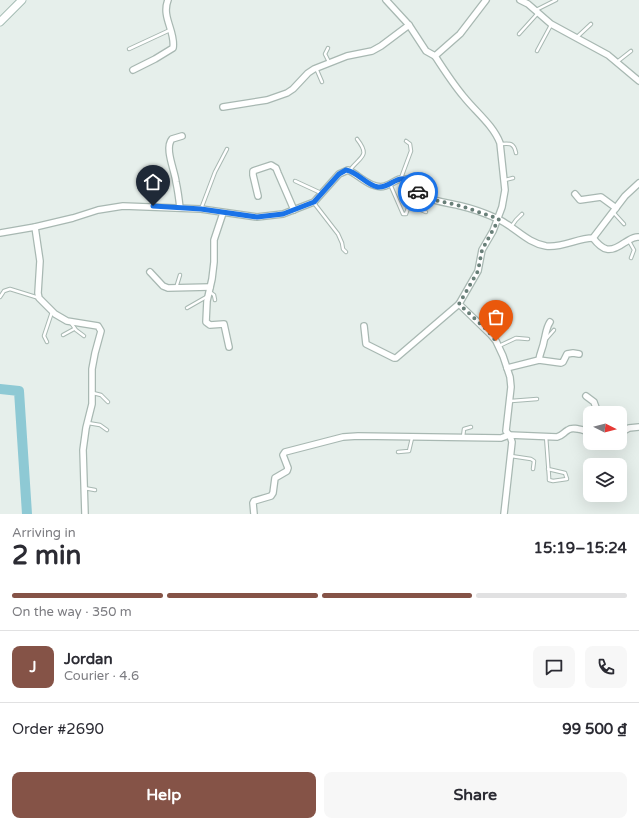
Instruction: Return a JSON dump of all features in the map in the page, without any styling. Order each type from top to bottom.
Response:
[{"type":"street","points":[[0,22],[22,0]]},
{"type":"street","points":[[133,70],[173,48],[166,14],[168,0]]},
{"type":"street","points":[[364,326],[366,344],[396,358],[459,304],[478,271],[482,250],[499,219],[505,190],[500,144],[492,128],[463,96],[435,56],[426,51],[408,25],[386,0]]},
{"type":"street","points":[[435,56],[460,34],[486,0]]},
{"type":"street","points":[[520,0],[529,2],[551,24],[601,50],[639,81]]},
{"type":"street","points":[[223,106],[268,100],[287,93],[293,89],[308,73],[316,68],[347,56],[372,51],[381,46],[408,25]]},
{"type":"street","points":[[180,208],[177,183],[171,162],[169,145],[172,138],[182,136]]},
{"type":"street","points":[[258,196],[253,171],[271,165],[276,168],[294,210]]},
{"type":"street","points":[[0,233],[73,218],[108,207],[123,206],[201,209],[257,217],[283,214],[314,202],[339,174],[345,170],[350,171],[375,186],[383,187],[401,178],[406,179],[420,193],[430,199],[461,206],[499,219],[534,242],[548,246],[562,246],[583,238],[594,238],[604,249],[619,246],[635,236],[639,237]]},
{"type":"street","points":[[594,238],[614,210],[639,183]]},
{"type":"street","points":[[575,194],[580,200],[601,197],[614,210]]},
{"type":"street","points":[[223,213],[214,240],[214,262],[206,322],[210,325],[224,324],[229,347]]},
{"type":"street","points":[[34,227],[40,261],[39,298],[60,318],[71,322],[88,324],[100,328],[101,331],[94,353],[92,369],[92,404],[83,450],[86,514]]},
{"type":"street","points":[[150,272],[163,286],[210,291]]},
{"type":"street","points":[[459,304],[487,330],[499,346],[510,381],[510,401],[506,429],[512,442],[504,514]]},
{"type":"street","points":[[539,360],[546,330],[550,322]]},
{"type":"street","points":[[507,368],[539,360],[561,363],[567,354],[579,354]]},
{"type":"street","points":[[586,396],[594,402],[595,406]]},
{"type":"street","points":[[627,430],[639,428]]},
{"type":"street","points":[[254,514],[254,501],[271,496],[276,478],[287,471],[288,468],[283,455],[285,452],[350,436],[501,438],[509,435],[561,436],[572,429],[583,431]]},
{"type":"lane","points":[[519,34],[537,11],[556,0]]},
{"type":"lane","points":[[537,52],[551,24]]},
{"type":"lane","points":[[576,38],[591,24]]},
{"type":"lane","points":[[129,49],[170,30]]},
{"type":"lane","points":[[328,48],[325,54],[329,63]]},
{"type":"lane","points":[[617,62],[631,51]]},
{"type":"lane","points":[[316,68],[322,82]]},
{"type":"lane","points":[[350,171],[355,164],[361,160],[365,153],[357,139]]},
{"type":"lane","points":[[401,178],[411,151],[410,144],[406,141]]},
{"type":"lane","points":[[500,144],[512,145],[515,147],[516,154]]},
{"type":"lane","points":[[201,209],[215,172],[227,149]]},
{"type":"lane","points":[[504,180],[513,178]]},
{"type":"lane","points":[[295,181],[322,194]]},
{"type":"lane","points":[[390,184],[403,214],[406,214],[408,208],[411,206],[426,212]]},
{"type":"lane","points":[[314,202],[338,234],[343,249],[346,252]]},
{"type":"lane","points":[[614,210],[624,224]]},
{"type":"lane","points":[[511,227],[522,214]]},
{"type":"lane","points":[[628,240],[634,250],[631,258]]},
{"type":"lane","points":[[176,288],[180,275]]},
{"type":"lane","points":[[0,297],[4,292],[10,289],[39,298]]},
{"type":"lane","points":[[187,308],[210,291],[215,297],[215,300]]},
{"type":"lane","points":[[47,342],[44,336],[52,311]]},
{"type":"lane","points":[[71,322],[74,329],[84,336]]},
{"type":"lane","points":[[63,335],[74,329]]},
{"type":"lane","points":[[545,339],[554,330]]},
{"type":"lane","points":[[499,346],[511,340],[528,339]]},
{"type":"lane","points":[[93,393],[101,395],[108,402]]},
{"type":"lane","points":[[510,401],[537,399]]},
{"type":"lane","points":[[88,423],[100,425],[107,430]]},
{"type":"lane","points":[[463,437],[464,429],[471,427]]},
{"type":"lane","points":[[546,436],[548,469],[550,481],[567,479],[565,473],[548,469]]},
{"type":"lane","points":[[398,452],[409,451],[412,437]]},
{"type":"lane","points":[[511,456],[534,461],[533,469]]},
{"type":"lane","points":[[84,488],[95,490]]},
{"type":"waterway","points":[[0,389],[19,391],[27,514]]},
{"type":"way so far","points":[[418,192],[430,199],[461,206],[499,219],[482,250],[478,271],[459,304],[487,330],[496,341]]},
{"type":"route","points":[[153,206],[201,209],[257,217],[286,214],[317,200],[331,182],[341,172],[346,170],[354,173],[375,186],[380,187],[386,186],[395,180],[402,178],[408,180],[418,192]]}]
